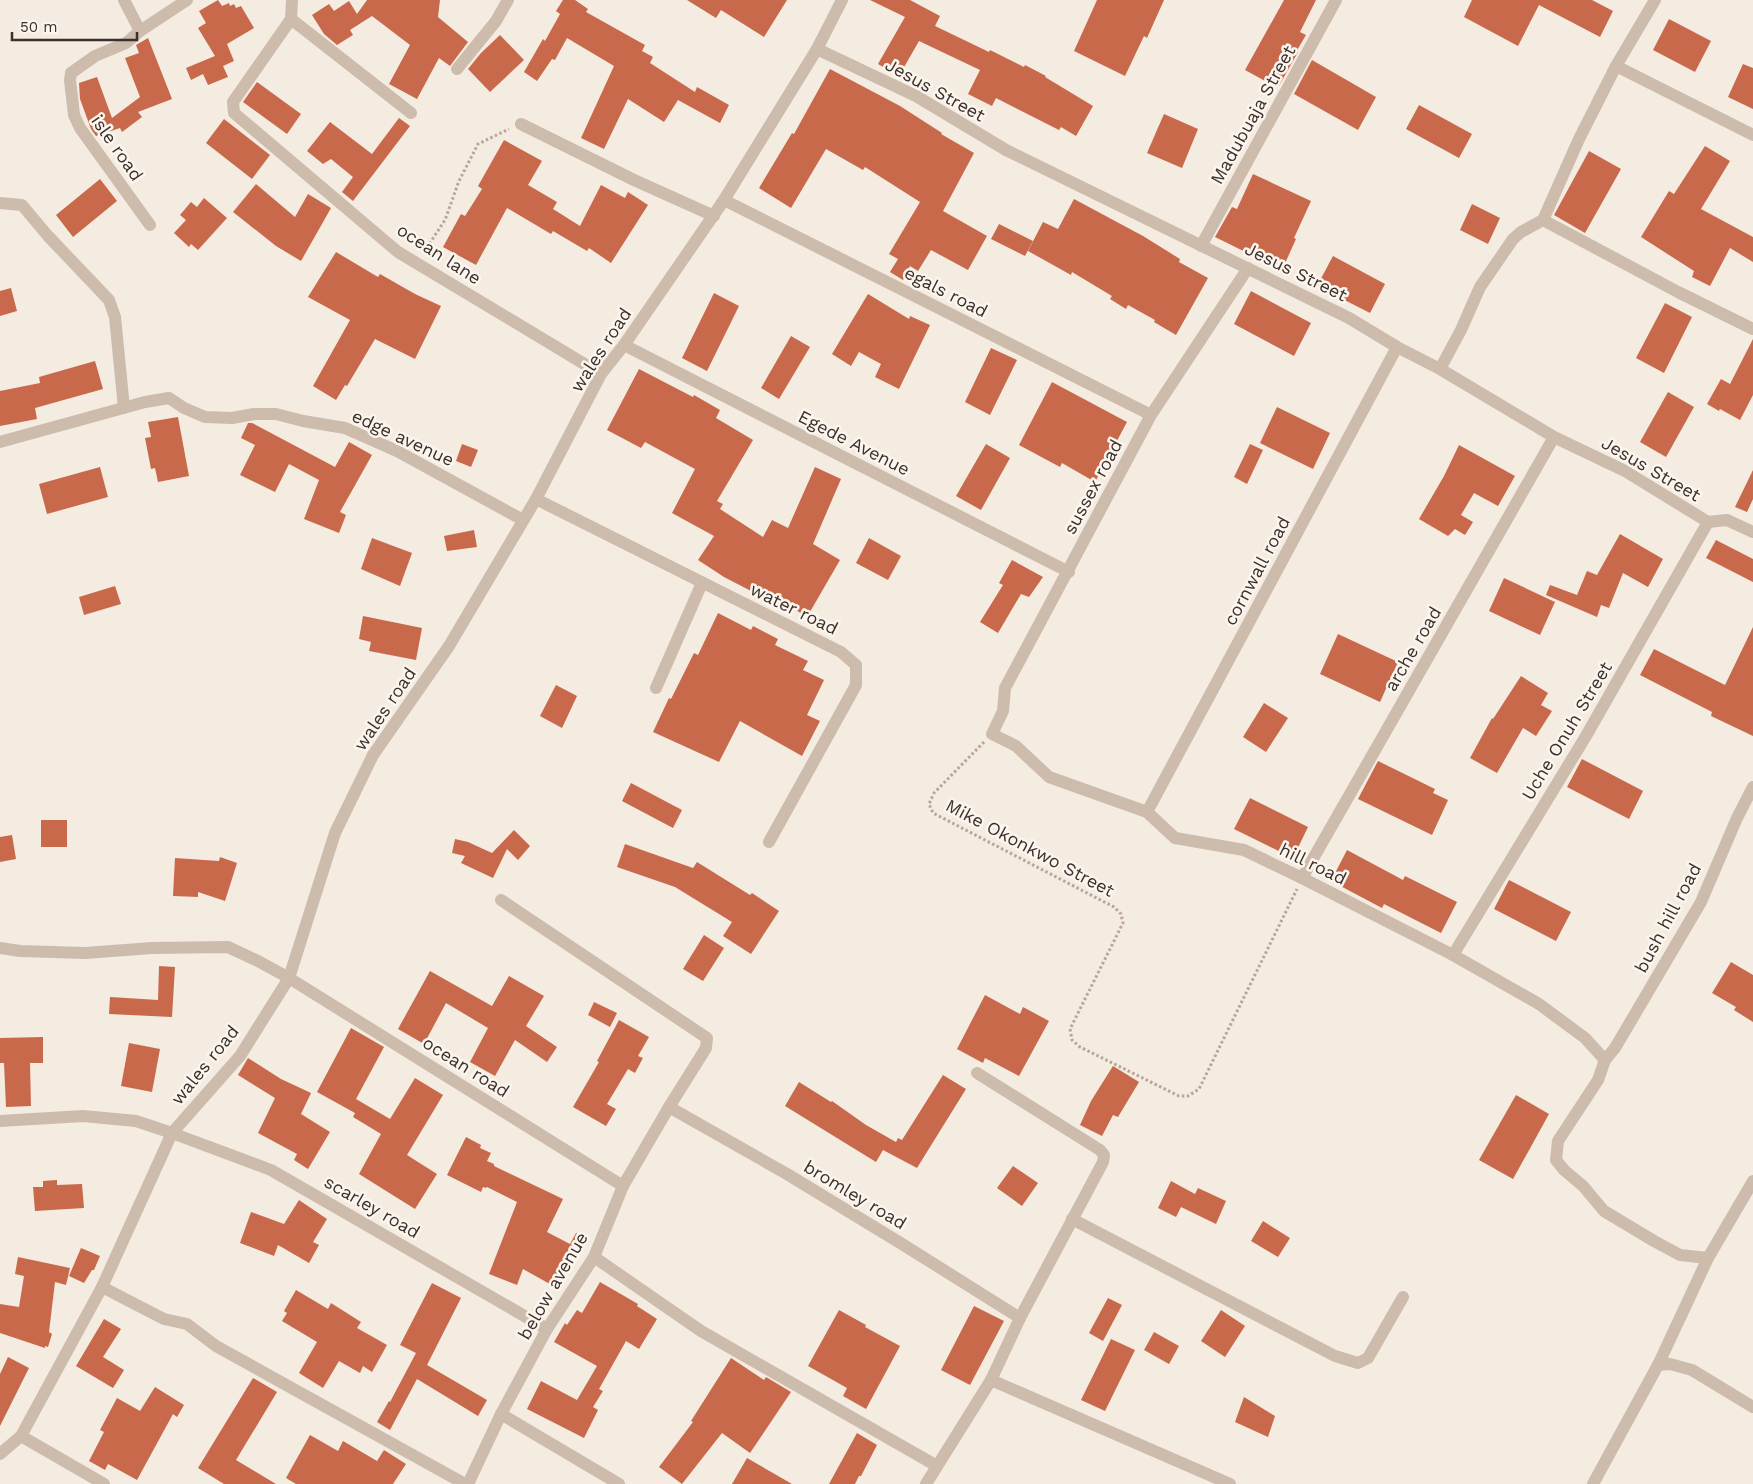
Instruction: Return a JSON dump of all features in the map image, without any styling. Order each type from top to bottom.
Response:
[{"type":"street","points":[[124,0],[140,31]]},
{"type":"street","name":"isle road","points":[[150,225],[80,128],[74,115],[70,80],[72,73],[95,56],[126,42],[188,0]]},
{"type":"street","points":[[292,0],[291,18],[411,113]]},
{"type":"street","points":[[457,69],[496,21],[508,0]]},
{"type":"street","name":"wales road","points":[[0,1454],[20,1436],[102,1287],[172,1133],[240,1056],[289,978],[335,833],[373,755],[449,646],[536,499],[601,374],[624,345],[714,216],[817,49],[842,0]]},
{"type":"street","name":"Madubuaja Street","points":[[1201,246],[1336,0]]},
{"type":"street","points":[[1440,369],[1461,330],[1480,287],[1491,271],[1521,232],[1543,220],[1579,139],[1616,66],[1655,0]]},
{"type":"street","name":"ocean lane","points":[[291,18],[233,102],[234,113],[398,252],[601,374]]},
{"type":"street","name":"Jesus Street","points":[[817,49],[916,96],[1006,150],[1350,318],[1554,437],[1625,471],[1708,522],[1727,520],[1753,532]]},
{"type":"street","points":[[1616,66],[1753,135]]},
{"type":"street","points":[[521,124],[634,180],[714,216]]},
{"type":"street","name":"egals road","points":[[724,200],[1151,415]]},
{"type":"street","points":[[0,203],[22,206],[109,300],[115,317],[124,408]]},
{"type":"street","points":[[1543,220],[1678,292],[1753,329]]},
{"type":"street","name":"sussex road","points":[[992,734],[1003,711],[1005,688],[1069,572],[1151,415],[1248,268]]},
{"type":"street","name":"Egede Avenue","points":[[624,345],[1069,572]]},
{"type":"street","name":"cornwall road","points":[[1147,812],[1397,347]]},
{"type":"street","name":"edge avenue","points":[[0,442],[145,402],[169,398],[184,408],[205,417],[232,418],[254,414],[276,414],[302,422],[345,428],[397,451],[523,520]]},
{"type":"street","name":"arche road","points":[[1302,878],[1554,437]]},
{"type":"street","name":"water road","points":[[536,499],[702,584],[841,652],[856,665],[856,685],[769,842]]},
{"type":"street","name":"Uche Onuh Street","points":[[1453,955],[1586,736],[1708,522]]},
{"type":"street","points":[[656,688],[702,584]]},
{"type":"street","name":"hill road","points":[[992,734],[1016,746],[1049,777],[1147,812],[1175,838],[1244,850],[1453,955],[1539,1004],[1585,1038],[1605,1060]]},
{"type":"street","name":"bush hill road","points":[[1708,1258],[1680,1255],[1604,1211],[1583,1186],[1564,1170],[1556,1160],[1558,1141],[1598,1080],[1605,1060],[1615,1048],[1701,902],[1737,818],[1753,787]]},
{"type":"street","name":"below avenue","points":[[466,1484],[501,1414],[547,1330],[594,1257],[623,1186],[706,1048],[707,1038],[501,900]]},
{"type":"street","name":"ocean road","points":[[0,948],[85,953],[152,948],[228,948],[258,961],[289,978],[623,1186]]},
{"type":"street","points":[[926,1484],[991,1380],[1020,1318],[1103,1162],[1104,1155],[1100,1150],[977,1073]]},
{"type":"street","name":"bromley road","points":[[669,1107],[787,1174],[1020,1318]]},
{"type":"street","name":"scarley road","points":[[0,1121],[84,1116],[136,1121],[271,1170],[547,1330]]},
{"type":"street","points":[[1593,1484],[1658,1365],[1708,1258],[1749,1199],[1753,1181]]},
{"type":"street","points":[[1072,1219],[1335,1356],[1358,1364],[1368,1358],[1403,1298]]},
{"type":"street","points":[[594,1257],[701,1331],[937,1466]]},
{"type":"street","points":[[102,1287],[164,1319],[187,1324],[216,1346],[466,1484]]},
{"type":"street","points":[[1658,1365],[1670,1364],[1692,1370],[1753,1407]]},
{"type":"street","points":[[991,1380],[1230,1484]]},
{"type":"street","points":[[501,1414],[618,1484]]},
{"type":"street","points":[[20,1436],[104,1484]]},
{"type":"path","points":[[417,264],[445,220],[459,181],[478,144],[521,124]]},
{"type":"path","name":"Mike Okonkwo Street","points":[[992,734],[934,793],[929,804],[933,812],[1114,907],[1121,914],[1123,922],[1070,1029],[1072,1040],[1080,1047],[1179,1096],[1188,1096],[1199,1089],[1302,878]]},
{"type":"building","points":[[218,0],[222,6],[229,3],[230,6],[234,4],[236,8],[241,6],[254,28],[227,44],[234,61],[223,66],[228,77],[208,85],[203,74],[191,80],[186,68],[215,56],[198,28],[206,23],[199,11]]},
{"type":"building","points":[[367,0],[440,0],[438,17],[468,42],[450,66],[439,58],[417,99],[389,84],[410,45],[372,16],[350,30],[353,35],[337,45],[324,34],[312,15],[329,4],[334,11],[349,1],[357,14]]},
{"type":"building","points":[[563,0],[575,0],[588,9],[586,12],[645,45],[642,51],[653,57],[650,63],[695,92],[697,87],[729,105],[720,123],[678,100],[664,122],[628,99],[604,149],[581,138],[614,66],[567,38],[555,60],[552,59],[537,81],[524,72],[560,14],[556,11]]},
{"type":"building","points":[[687,0],[787,0],[764,37],[721,10],[716,18]]},
{"type":"building","points":[[870,0],[910,0],[940,16],[935,26],[989,52],[990,50],[1024,67],[1025,65],[1093,106],[1076,136],[1061,127],[1059,130],[996,98],[992,106],[968,94],[980,70],[919,41],[899,76],[878,64],[905,17]]},
{"type":"building","points":[[1097,0],[1164,0],[1147,38],[1144,36],[1125,76],[1074,51]]},
{"type":"building","points":[[1284,0],[1316,0],[1300,32],[1306,35],[1279,86],[1276,87],[1245,70]]},
{"type":"building","points":[[1472,0],[1592,0],[1613,11],[1600,37],[1539,5],[1518,46],[1464,17]]},
{"type":"building","points":[[1669,19],[1711,41],[1695,72],[1653,50]]},
{"type":"building","points":[[500,35],[524,60],[490,92],[468,69]]},
{"type":"building","points":[[148,38],[172,99],[138,112],[142,117],[122,132],[120,128],[96,136],[91,129],[80,99],[79,83],[97,77],[112,118],[140,97],[125,58],[139,53],[136,45]]},
{"type":"building","points":[[1312,60],[1376,97],[1358,130],[1294,94]]},
{"type":"building","points":[[1743,64],[1753,68],[1753,109],[1728,97]]},
{"type":"building","points":[[830,69],[900,106],[941,134],[974,153],[943,211],[987,236],[968,270],[931,250],[918,271],[910,266],[903,280],[890,272],[898,259],[889,254],[920,202],[865,167],[863,170],[826,149],[791,208],[759,188],[792,133],[794,134]]},
{"type":"building","points":[[257,82],[301,114],[287,134],[243,102]]},
{"type":"building","points":[[1419,105],[1472,134],[1459,158],[1406,129]]},
{"type":"building","points":[[1164,114],[1198,129],[1182,168],[1147,153]]},
{"type":"building","points":[[399,118],[410,126],[353,201],[342,192],[353,177],[331,159],[323,164],[307,151],[330,122],[372,154]]},
{"type":"building","points":[[224,119],[270,155],[252,179],[206,143]]},
{"type":"building","points":[[504,140],[542,161],[528,185],[557,202],[553,209],[580,226],[601,185],[625,198],[628,192],[648,205],[611,263],[589,248],[587,251],[553,231],[551,234],[507,208],[476,265],[443,247],[461,214],[465,216],[482,189],[478,186]]},
{"type":"building","points":[[1705,146],[1730,161],[1701,209],[1753,237],[1753,262],[1730,248],[1710,286],[1692,277],[1694,271],[1641,237],[1669,191],[1674,194]]},
{"type":"building","points":[[1589,151],[1621,169],[1585,233],[1554,215]]},
{"type":"building","points":[[1253,174],[1311,201],[1282,270],[1215,237],[1232,207],[1237,209]]},
{"type":"building","points":[[100,179],[117,201],[73,237],[56,215]]},
{"type":"building","points":[[256,184],[295,217],[308,194],[331,208],[301,261],[276,246],[233,212]]},
{"type":"building","points":[[204,198],[227,218],[198,250],[191,244],[189,247],[174,233],[186,220],[180,215],[191,202],[197,207]]},
{"type":"building","points":[[1074,199],[1143,236],[1180,259],[1179,262],[1208,278],[1176,335],[1154,322],[1155,320],[1128,305],[1126,309],[1110,299],[1112,296],[1072,272],[1071,275],[1028,251],[1043,222],[1058,229]]},
{"type":"building","points":[[1472,204],[1500,218],[1488,244],[1460,230]]},
{"type":"building","points":[[999,224],[1033,241],[1025,256],[991,239]]},
{"type":"building","points":[[336,252],[378,277],[380,274],[441,306],[415,359],[375,339],[347,386],[345,385],[336,400],[313,386],[350,320],[308,297]]},
{"type":"building","points":[[1333,256],[1385,284],[1370,313],[1317,286]]},
{"type":"building","points":[[11,288],[17,311],[0,316],[0,291]]},
{"type":"building","points":[[1251,291],[1311,323],[1294,356],[1234,324]]},
{"type":"building","points":[[714,293],[739,306],[707,371],[682,358]]},
{"type":"building","points":[[868,294],[909,319],[910,316],[930,325],[899,389],[875,377],[881,364],[859,352],[851,366],[832,354]]},
{"type":"building","points":[[1665,303],[1692,317],[1664,373],[1636,358]]},
{"type":"building","points":[[791,336],[810,347],[779,399],[761,388]]},
{"type":"building","points":[[1753,339],[1753,395],[1740,420],[1707,404],[1721,379],[1730,384]]},
{"type":"building","points":[[991,348],[1017,360],[990,415],[965,402]]},
{"type":"building","points":[[95,361],[103,389],[35,408],[37,419],[0,426],[0,391],[40,383],[39,377]]},
{"type":"building","points":[[639,369],[693,397],[694,395],[720,410],[716,418],[753,440],[717,501],[723,504],[720,509],[763,537],[772,520],[788,528],[815,467],[841,479],[813,544],[840,560],[807,617],[775,597],[772,602],[724,577],[698,560],[714,536],[672,513],[695,469],[645,442],[641,448],[607,430]]},
{"type":"building","points":[[1052,382],[1127,422],[1095,482],[1062,463],[1060,467],[1019,445]]},
{"type":"building","points":[[1668,392],[1694,407],[1666,457],[1640,442]]},
{"type":"building","points":[[1277,407],[1330,433],[1313,469],[1260,443]]},
{"type":"building","points":[[178,417],[189,476],[158,482],[155,468],[151,469],[145,438],[151,437],[148,422]]},
{"type":"building","points":[[248,423],[252,423],[335,467],[349,442],[372,455],[340,512],[346,515],[339,533],[304,519],[319,480],[289,464],[275,492],[240,475],[255,445],[241,438]]},
{"type":"building","points":[[462,444],[478,450],[471,467],[456,461]]},
{"type":"building","points":[[986,444],[1010,458],[981,510],[956,496]]},
{"type":"building","points":[[1250,444],[1263,450],[1247,484],[1234,477]]},
{"type":"building","points":[[1459,445],[1515,476],[1498,506],[1474,493],[1461,515],[1473,522],[1465,535],[1455,529],[1448,536],[1419,519],[1444,476]]},
{"type":"building","points":[[100,467],[108,497],[47,514],[39,484]]},
{"type":"building","points":[[1753,470],[1753,499],[1747,512],[1735,507]]},
{"type":"building","points":[[474,530],[477,547],[447,551],[444,536]]},
{"type":"building","points":[[1620,534],[1663,559],[1648,587],[1623,573],[1609,608],[1601,605],[1597,617],[1546,595],[1550,585],[1577,595],[1587,571],[1597,575]]},
{"type":"building","points":[[372,538],[412,553],[400,586],[361,569]]},
{"type":"building","points":[[869,538],[901,556],[888,580],[856,563]]},
{"type":"building","points":[[1716,540],[1753,559],[1753,582],[1706,558]]},
{"type":"building","points":[[1012,560],[1043,577],[1029,597],[1021,594],[998,633],[980,622],[1003,585],[999,583]]},
{"type":"building","points":[[1504,578],[1555,602],[1540,635],[1489,611]]},
{"type":"building","points":[[115,586],[121,604],[84,615],[79,597]]},
{"type":"building","points":[[718,613],[751,630],[753,626],[778,639],[775,645],[808,661],[803,670],[824,680],[807,715],[820,721],[802,756],[740,721],[719,762],[653,732],[694,653],[698,655]]},
{"type":"building","points":[[363,616],[422,628],[416,660],[369,651],[371,642],[359,639]]},
{"type":"building","points":[[1753,627],[1753,736],[1711,716],[1712,712],[1640,675],[1654,649],[1725,685]]},
{"type":"building","points":[[1338,634],[1398,662],[1380,702],[1320,674]]},
{"type":"building","points":[[1521,676],[1548,693],[1541,705],[1552,711],[1536,736],[1523,728],[1497,773],[1470,758],[1492,718]]},
{"type":"building","points":[[556,685],[577,696],[562,728],[540,716]]},
{"type":"building","points":[[1264,703],[1288,718],[1266,752],[1243,737]]},
{"type":"building","points":[[1582,759],[1643,791],[1629,819],[1567,787]]},
{"type":"building","points":[[1378,761],[1435,789],[1433,793],[1448,800],[1432,835],[1358,799]]},
{"type":"building","points":[[631,783],[682,810],[673,828],[622,801]]},
{"type":"building","points":[[1250,798],[1308,827],[1293,858],[1234,829]]},
{"type":"building","points":[[41,820],[67,820],[67,847],[41,847]]},
{"type":"building","points":[[514,830],[530,846],[518,860],[507,849],[493,878],[461,863],[465,856],[452,853],[455,839],[468,842],[492,853]]},
{"type":"building","points":[[12,835],[16,859],[0,862],[0,837]]},
{"type":"building","points":[[625,844],[693,868],[697,862],[750,895],[752,893],[779,911],[751,954],[723,936],[732,922],[675,887],[617,867]]},
{"type":"building","points":[[1347,850],[1403,880],[1405,876],[1457,902],[1441,933],[1384,904],[1382,908],[1331,881]]},
{"type":"building","points":[[220,857],[237,863],[225,901],[198,892],[198,897],[173,896],[175,858],[219,861]]},
{"type":"building","points":[[1509,880],[1571,912],[1556,941],[1494,909]]},
{"type":"building","points":[[704,935],[724,948],[703,981],[683,969]]},
{"type":"building","points":[[1731,962],[1753,975],[1753,1022],[1734,1010],[1736,1007],[1712,993]]},
{"type":"building","points":[[159,966],[175,967],[172,1017],[109,1014],[110,997],[158,1000]]},
{"type":"building","points":[[430,971],[492,1006],[509,976],[544,996],[526,1026],[557,1047],[547,1062],[515,1040],[495,1076],[470,1062],[488,1028],[446,1003],[424,1044],[398,1029]]},
{"type":"building","points":[[985,995],[1020,1014],[1023,1007],[1049,1021],[1019,1076],[985,1058],[983,1063],[957,1049]]},
{"type":"building","points":[[594,1002],[617,1013],[610,1027],[588,1015]]},
{"type":"building","points":[[619,1020],[649,1037],[638,1056],[643,1058],[635,1073],[628,1069],[607,1104],[616,1109],[606,1126],[573,1107],[599,1062],[597,1061]]},
{"type":"building","points":[[351,1028],[384,1047],[356,1099],[390,1119],[415,1078],[443,1095],[407,1155],[437,1174],[415,1209],[359,1174],[381,1134],[353,1117],[355,1113],[317,1092]]},
{"type":"building","points":[[43,1037],[43,1063],[30,1063],[31,1106],[6,1107],[4,1063],[0,1063],[0,1038]]},
{"type":"building","points":[[129,1043],[160,1049],[152,1092],[121,1086]]},
{"type":"building","points":[[248,1058],[281,1079],[311,1093],[301,1114],[330,1132],[308,1169],[294,1160],[297,1154],[258,1133],[275,1098],[238,1075]]},
{"type":"building","points":[[1113,1066],[1139,1082],[1118,1117],[1113,1115],[1102,1136],[1080,1125],[1091,1101]]},
{"type":"building","points":[[943,1075],[966,1089],[917,1168],[883,1150],[876,1162],[785,1106],[799,1082],[896,1142],[898,1138],[902,1140]]},
{"type":"building","points":[[1516,1095],[1549,1114],[1513,1179],[1479,1160]]},
{"type":"building","points":[[466,1137],[481,1145],[480,1148],[491,1153],[487,1161],[494,1164],[494,1166],[563,1199],[547,1232],[570,1244],[576,1233],[588,1239],[557,1288],[523,1269],[517,1285],[489,1274],[517,1202],[487,1187],[483,1187],[481,1192],[447,1175]]},
{"type":"building","points":[[1013,1166],[1038,1183],[1022,1206],[997,1188]]},
{"type":"building","points":[[57,1180],[57,1185],[82,1184],[84,1208],[35,1211],[33,1187],[43,1187],[43,1181]]},
{"type":"building","points":[[1171,1181],[1195,1194],[1198,1188],[1226,1201],[1216,1224],[1181,1207],[1176,1217],[1158,1208]]},
{"type":"building","points":[[299,1200],[327,1219],[313,1242],[319,1245],[309,1263],[278,1245],[274,1256],[240,1243],[251,1212],[284,1224]]},
{"type":"building","points":[[1263,1221],[1290,1238],[1278,1257],[1251,1241]]},
{"type":"building","points":[[81,1248],[100,1256],[94,1270],[92,1270],[84,1283],[69,1276]]},
{"type":"building","points":[[18,1257],[70,1268],[66,1285],[55,1282],[49,1332],[52,1334],[48,1347],[45,1346],[45,1348],[0,1333],[0,1304],[19,1307],[24,1276],[15,1274]]},
{"type":"building","points":[[600,1282],[638,1304],[637,1306],[657,1319],[639,1349],[626,1341],[599,1389],[603,1391],[593,1407],[598,1410],[584,1438],[527,1409],[541,1381],[577,1400],[597,1366],[554,1342],[565,1323],[567,1325],[577,1310],[582,1313]]},
{"type":"building","points":[[432,1283],[461,1298],[427,1365],[487,1400],[478,1416],[417,1379],[390,1430],[377,1422],[416,1353],[400,1345]]},
{"type":"building","points":[[296,1290],[328,1309],[331,1303],[361,1322],[357,1328],[387,1345],[372,1372],[363,1366],[360,1373],[339,1361],[323,1388],[299,1373],[317,1342],[282,1321],[287,1313],[284,1311]]},
{"type":"building","points":[[1108,1298],[1122,1305],[1103,1341],[1089,1333]]},
{"type":"building","points":[[974,1306],[1004,1321],[970,1385],[941,1370]]},
{"type":"building","points":[[839,1310],[900,1346],[866,1409],[843,1396],[847,1388],[808,1366]]},
{"type":"building","points":[[1221,1310],[1245,1326],[1225,1357],[1201,1341]]},
{"type":"building","points":[[104,1319],[121,1329],[103,1357],[124,1370],[113,1388],[76,1366]]},
{"type":"building","points":[[1154,1332],[1179,1346],[1169,1364],[1144,1350]]},
{"type":"building","points":[[1111,1339],[1135,1350],[1105,1411],[1081,1400]]},
{"type":"building","points":[[8,1357],[29,1368],[0,1426],[0,1374]]},
{"type":"building","points":[[731,1358],[764,1380],[766,1377],[791,1392],[750,1453],[722,1433],[682,1484],[659,1467],[693,1422],[691,1421]]},
{"type":"building","points":[[253,1378],[277,1392],[236,1460],[276,1484],[224,1484],[198,1468]]},
{"type":"building","points":[[155,1387],[184,1405],[177,1417],[173,1414],[137,1480],[108,1464],[105,1470],[89,1461],[104,1432],[100,1430],[117,1398],[140,1411]]},
{"type":"building","points":[[1244,1397],[1275,1416],[1268,1437],[1235,1422]]},
{"type":"building","points":[[857,1433],[877,1445],[861,1476],[859,1476],[855,1484],[829,1484]]},
{"type":"building","points":[[310,1435],[338,1451],[343,1441],[377,1461],[384,1450],[406,1464],[393,1484],[296,1484],[286,1478]]},
{"type":"building","points":[[747,1458],[792,1484],[732,1484]]}]
